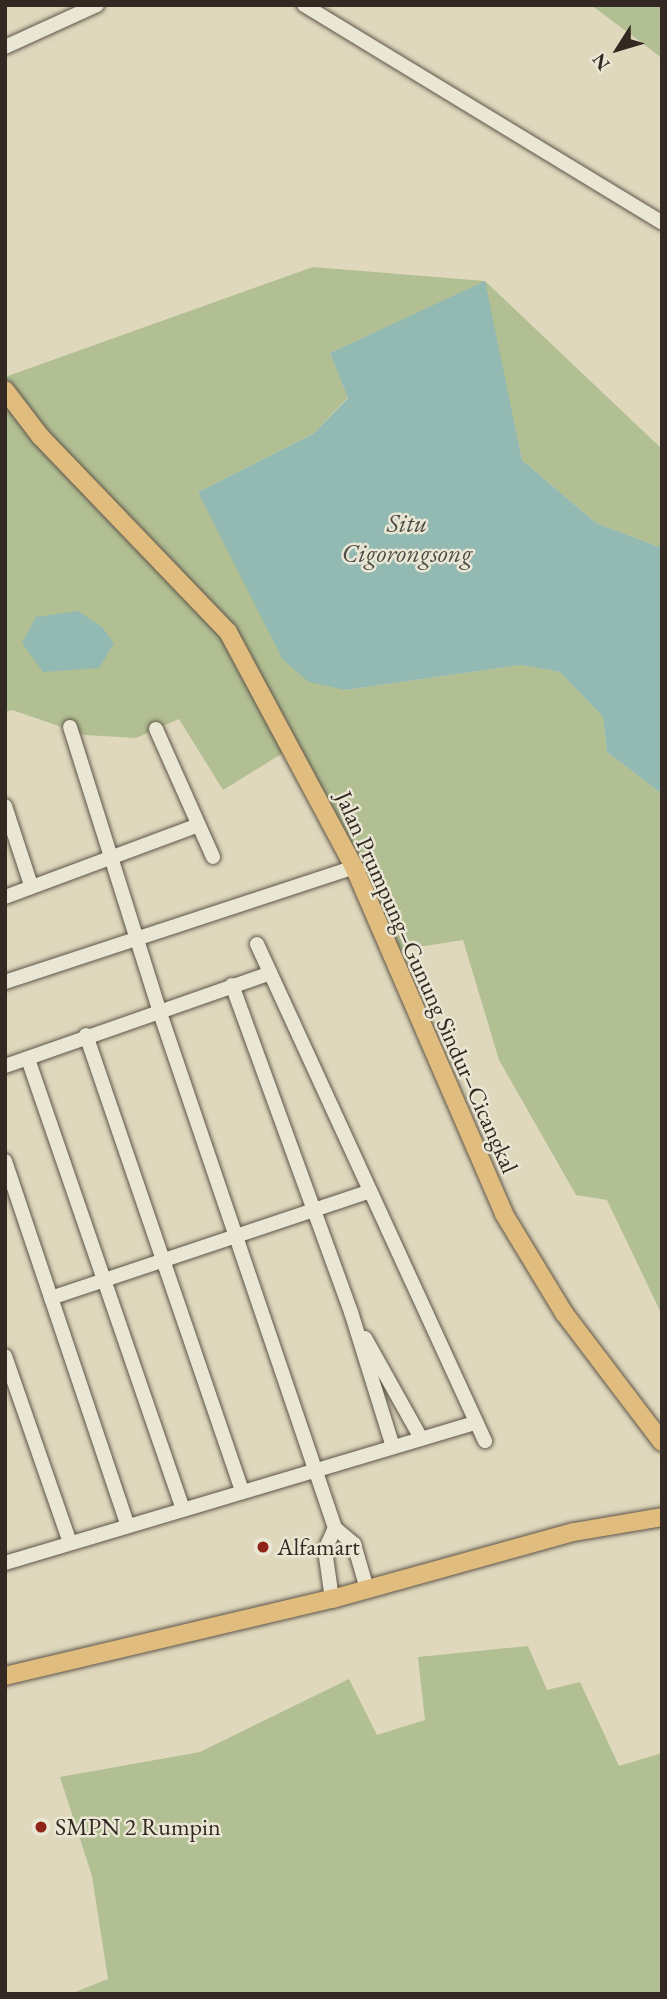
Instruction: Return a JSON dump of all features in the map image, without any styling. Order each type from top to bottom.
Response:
[{"type":"main road","name":"Jalan Prumpung–Gunung Sindur–Cicangkal","points":[[5,390],[40,436],[228,632],[354,867],[504,1214],[564,1313],[662,1442]]},
{"type":"main road","points":[[5,1676],[332,1599],[574,1532],[662,1517]]},
{"type":"street","points":[[5,47],[97,5]]},
{"type":"street","points":[[310,6],[662,223]]},
{"type":"street","points":[[70,727],[159,1010],[335,1528],[354,1544],[367,1589]]},
{"type":"street","points":[[156,729],[196,826],[212,857]]},
{"type":"street","points":[[5,806],[31,885]]},
{"type":"street","points":[[5,897],[31,885],[196,826]]},
{"type":"street","points":[[5,982],[354,867]]},
{"type":"street","points":[[257,944],[485,1441]]},
{"type":"street","points":[[5,1066],[86,1035],[270,973]]},
{"type":"street","points":[[232,985],[311,1212],[351,1312],[393,1447]]},
{"type":"street","points":[[86,1035],[242,1491]]},
{"type":"street","points":[[29,1059],[183,1508]]},
{"type":"street","points":[[5,1161],[127,1524]]},
{"type":"street","points":[[51,1298],[370,1191]]},
{"type":"street","points":[[351,1312],[421,1438]]},
{"type":"street","points":[[5,1356],[70,1543]]},
{"type":"street","points":[[5,1563],[127,1524],[476,1423]]},
{"type":"street","points":[[332,1599],[325,1550],[335,1528]]},
{"type":"green space","points":[[591,5],[662,5],[662,58]]},
{"type":"green space","points":[[313,267],[485,281],[662,449],[662,548],[596,523],[522,460],[484,282],[330,353],[348,397],[313,434],[198,492],[345,690],[521,665],[560,672],[603,717],[607,752],[662,794],[662,1315],[607,1200],[576,1195],[499,1060],[463,940],[392,951],[296,745],[223,790],[179,719],[136,738],[85,735],[12,710],[5,712],[5,377]]},
{"type":"green space","points":[[528,1646],[547,1690],[580,1682],[619,1766],[662,1753],[662,1994],[70,1994],[108,1979],[92,1876],[60,1777],[200,1752],[349,1679],[377,1735],[425,1720],[418,1657]]},
{"type":"water","name":"Situ Cigorongsong","points":[[485,281],[522,460],[596,523],[662,548],[662,794],[607,752],[603,717],[560,672],[521,665],[345,690],[309,682],[283,660],[198,492],[313,434],[348,398],[330,353]]},
{"type":"water","points":[[78,611],[102,627],[114,643],[99,668],[43,672],[22,643],[36,617]]},
{"type":"place","name":"Alfamart","points":[[263,1547]]},
{"type":"place","name":"SMPN 2 Rumpin","points":[[41,1827]]}]
